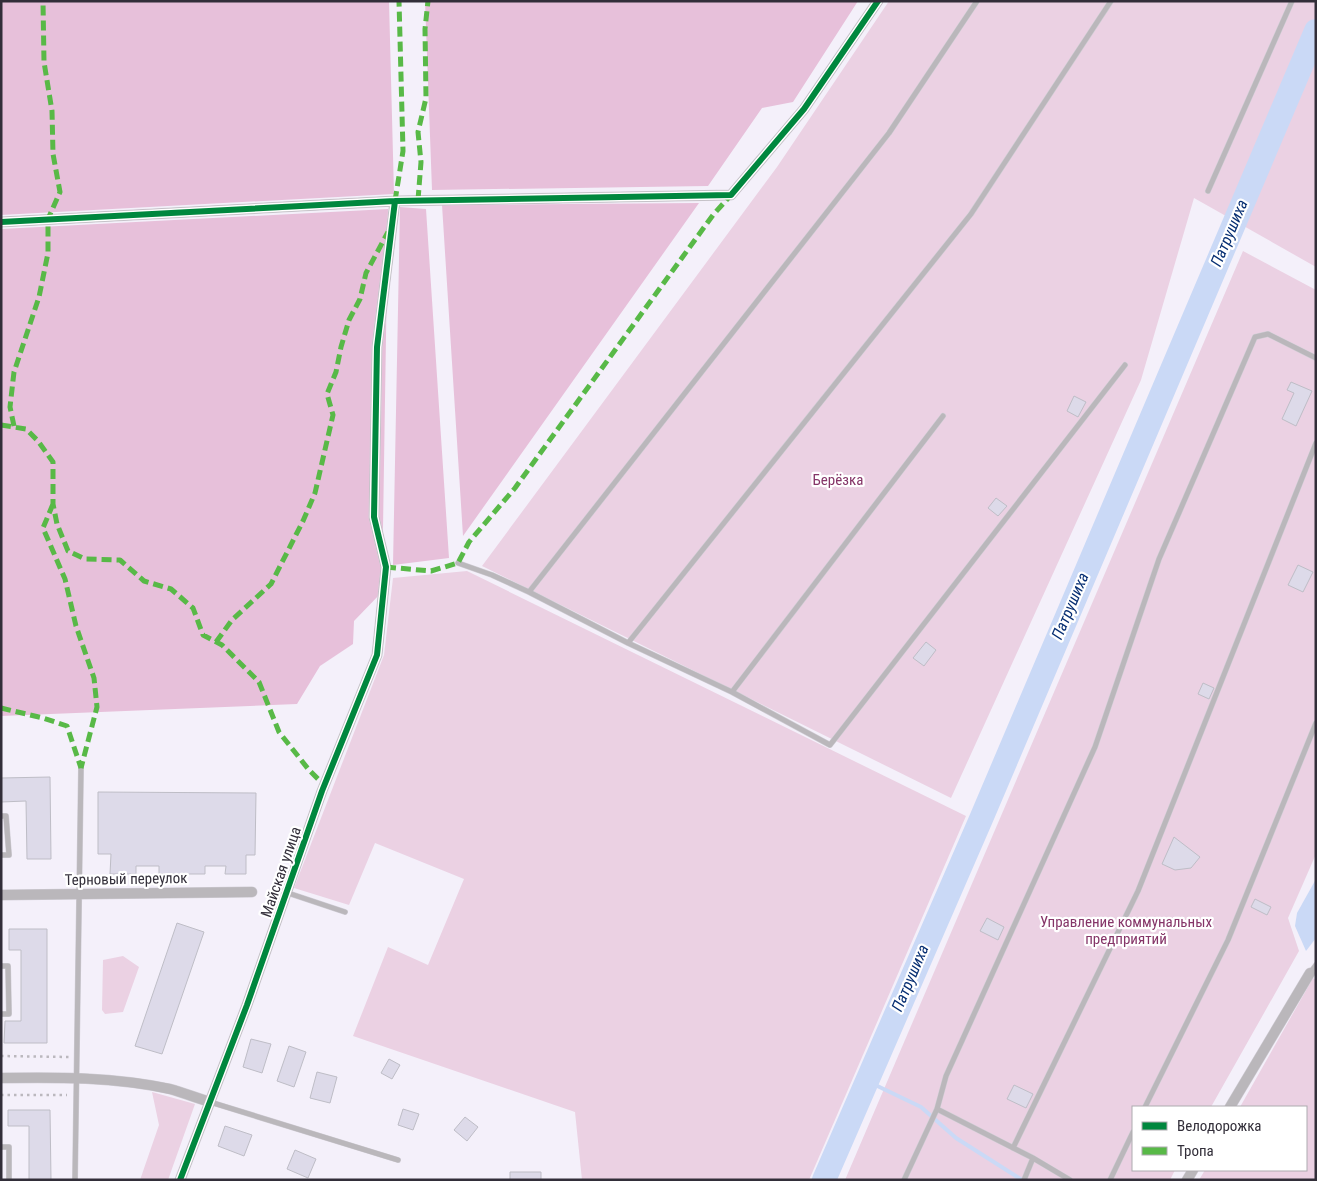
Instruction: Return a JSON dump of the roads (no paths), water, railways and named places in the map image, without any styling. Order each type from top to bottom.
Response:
[{"type":"street","points":[[1,222],[395,201],[730,195],[804,109],[878,1]]},
{"type":"street","name":"Майская улица","points":[[180,1180],[288,893],[322,791],[377,655],[386,568],[374,517],[377,347],[395,201]]},
{"type":"street","name":"Терновый переулок","points":[[1,895],[252,892]]},
{"type":"street","points":[[1231,1106],[1313,969]]},
{"type":"street","points":[[1,1078],[75,1077],[170,1089],[210,1102]]},
{"type":"lane","points":[[529,592],[889,133],[977,1]]},
{"type":"lane","points":[[628,643],[971,214],[1112,1]]},
{"type":"lane","points":[[1208,191],[1292,1]]},
{"type":"lane","points":[[904,1180],[937,1109],[946,1076],[1095,747],[1159,559],[1255,337],[1268,334],[1316,358]]},
{"type":"lane","points":[[458,563],[492,575],[529,592],[628,643],[732,692],[830,745],[1125,365]]},
{"type":"lane","points":[[732,692],[943,416]]},
{"type":"lane","points":[[1013,1148],[1138,891],[1316,443]]},
{"type":"lane","points":[[1145,1106],[1228,940],[1316,723]]},
{"type":"lane","points":[[75,1180],[74,1096],[81,768]]},
{"type":"lane","points":[[1,816],[6,816],[9,855],[1,855]]},
{"type":"lane","points":[[288,893],[346,912]]},
{"type":"lane","points":[[1,966],[8,966],[9,1014],[1,1014]]},
{"type":"lane","points":[[210,1102],[398,1160]]},
{"type":"lane","points":[[937,1109],[1033,1158],[1070,1180]]},
{"type":"lane","points":[[1110,1180],[1132,1134]]},
{"type":"lane","points":[[1,1148],[9,1148],[9,1180]]},
{"type":"lane","points":[[1024,1180],[1033,1158]]},
{"type":"water","points":[[1316,879],[1316,938],[1306,951],[1295,926],[1297,913]]},
{"type":"waterway","name":"Патрушиха","points":[[824,1180],[981,819],[1316,31]]},
{"type":"waterway","points":[[867,1081],[921,1107],[956,1138],[1022,1180]]},
{"type":"park label","name":"Берёзка","points":[[838,480]]},
{"type":"park label","name":"Управление коммунальных предприятий","points":[[1126,930]]}]
